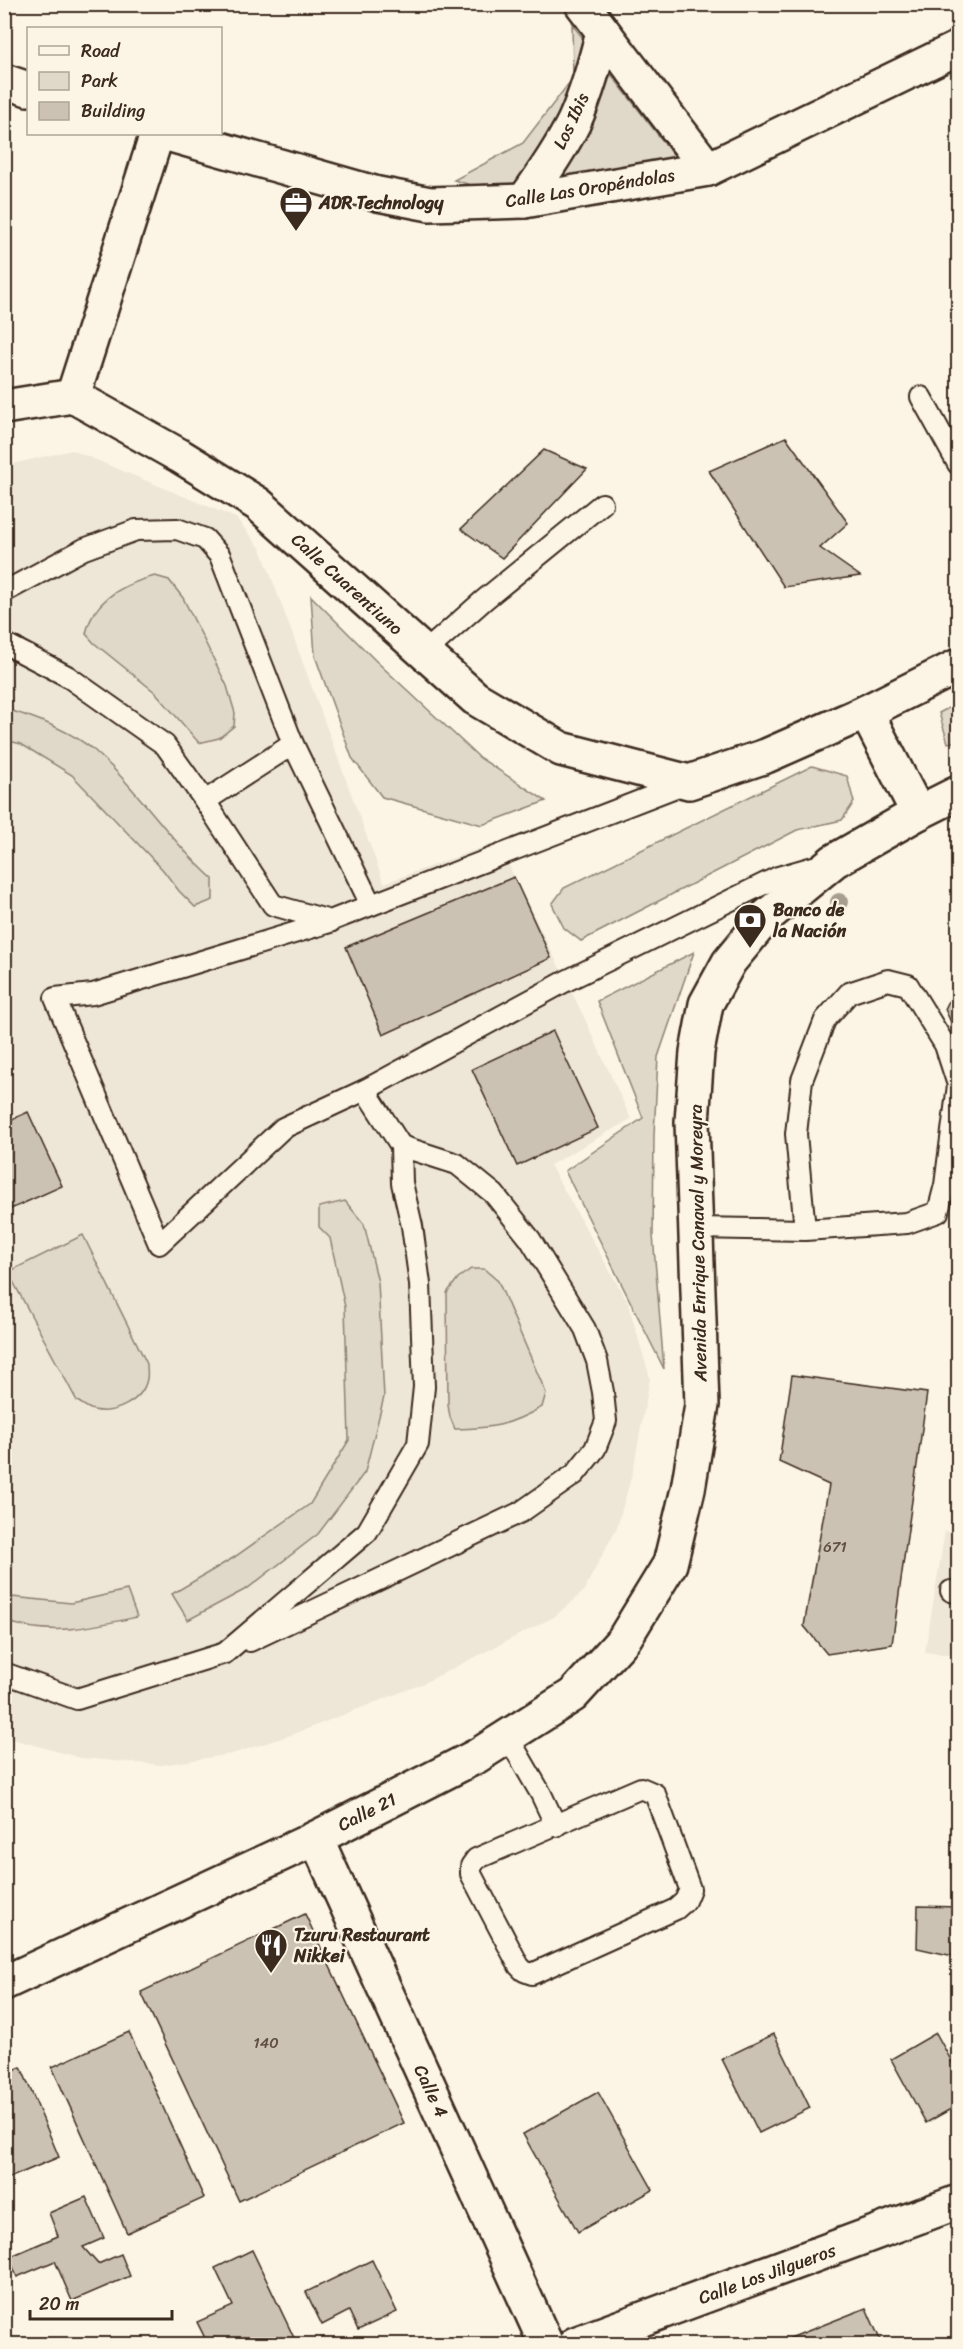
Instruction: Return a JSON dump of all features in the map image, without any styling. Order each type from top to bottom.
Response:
[{"type":"street","points":[[582,4],[708,169]]},
{"type":"street","name":"Los Ibis","points":[[524,201],[551,163],[574,122],[591,78],[603,32]]},
{"type":"street","name":"Calle Las Oropéndolas","points":[[171,135],[378,194],[430,204],[524,201],[708,169],[958,48]]},
{"type":"street","points":[[4,81],[27,89]]},
{"type":"street","points":[[4,407],[73,396],[158,135]]},
{"type":"street","name":"Calle Cuarentiuno","points":[[73,396],[180,456],[258,504],[474,698],[561,749],[688,782]]},
{"type":"street","points":[[688,782],[766,756],[866,712],[958,666]]},
{"type":"street","points":[[866,712],[918,813]]},
{"type":"street","name":"Avenida Enrique Canaval y Moreyra","points":[[670,1564],[688,1489],[702,1405],[692,1122],[697,1052],[706,1004],[729,962],[767,916],[834,861],[958,793]]},
{"type":"street","name":"Calle 21","points":[[4,1983],[316,1838],[477,1756],[508,1737],[573,1695],[624,1639],[670,1564]]},
{"type":"street","name":"Calle 4","points":[[316,1838],[546,2344]]},
{"type":"street","name":"Calle Los Jilgueros","points":[[574,2344],[958,2202]]},
{"type":"lane","points":[[921,397],[958,464]]},
{"type":"lane","points":[[424,653],[484,600],[602,504]]},
{"type":"lane","points":[[4,592],[84,549],[136,530],[177,529],[205,539],[220,556],[293,744],[371,905]]},
{"type":"lane","points":[[4,643],[67,676],[165,745],[205,801],[273,905],[330,921]]},
{"type":"lane","points":[[205,801],[293,744]]},
{"type":"lane","points":[[688,782],[330,921],[93,994],[56,998],[159,1244],[283,1128],[365,1090],[566,981],[778,878],[834,861]]},
{"type":"lane","points":[[696,1228],[805,1230],[907,1223],[938,1212],[945,1185],[958,1085],[945,1045],[909,985],[888,980],[849,993],[825,1020],[802,1080],[796,1134],[805,1230]]},
{"type":"lane","points":[[225,1653],[367,1532],[418,1444],[424,1387],[420,1284],[412,1226],[402,1183],[401,1146],[365,1090]]},
{"type":"lane","points":[[4,1673],[76,1699],[225,1653],[521,1512],[575,1474],[594,1449],[606,1421],[597,1361],[585,1329],[530,1239],[494,1194],[457,1164],[401,1146]]},
{"type":"lane","points":[[508,1737],[541,1794],[556,1826]]},
{"type":"lane","points":[[641,1788],[648,1789],[655,1794],[690,1889],[685,1901],[676,1909],[532,1974],[519,1966],[471,1874],[471,1866],[476,1859],[556,1826],[641,1788]]},
{"type":"shaded area","points":[[72,450],[236,518],[261,549],[384,883],[497,842],[582,1013],[631,1119],[550,1165],[628,1303],[650,1378],[633,1471],[617,1527],[583,1592],[554,1617],[422,1684],[294,1734],[232,1754],[162,1765],[81,1758],[5,1737],[4,466]]},
{"type":"shaded area","points":[[945,1531],[958,1535],[958,1656],[925,1652]]},
{"type":"green space","points":[[572,24],[676,158],[512,197],[454,180],[523,143],[573,78]]},
{"type":"green space","points":[[155,576],[169,580],[183,598],[227,686],[235,713],[234,726],[219,738],[199,743],[156,693],[86,634],[95,612],[111,595],[143,579]]},
{"type":"green space","points":[[311,596],[376,661],[480,758],[546,801],[482,825],[382,797],[352,758],[315,656]]},
{"type":"green space","points":[[958,703],[958,741],[948,743],[939,713]]},
{"type":"green space","points":[[5,709],[52,726],[75,737],[95,751],[213,879],[213,900],[195,907],[163,870],[72,775],[21,744],[5,740]]},
{"type":"green space","points":[[812,766],[847,776],[854,802],[842,820],[797,830],[581,941],[564,928],[552,904],[564,888]]},
{"type":"green space","points":[[694,952],[658,1057],[654,1135],[653,1235],[664,1369],[565,1171],[643,1118],[597,1001]]},
{"type":"green space","points":[[345,1201],[364,1224],[378,1282],[384,1397],[365,1472],[318,1534],[248,1588],[188,1620],[172,1594],[233,1558],[310,1504],[349,1440],[345,1307],[330,1238],[319,1227],[319,1207]]},
{"type":"green space","points":[[83,1235],[147,1364],[147,1379],[140,1394],[126,1405],[110,1410],[92,1409],[77,1401],[8,1272]]},
{"type":"green space","points":[[471,1269],[484,1269],[498,1281],[546,1393],[542,1407],[510,1422],[491,1427],[455,1429],[448,1405],[447,1293],[458,1278]]},
{"type":"green space","points":[[127,1590],[137,1617],[71,1629],[39,1629],[5,1621],[5,1593],[12,1597],[71,1603]]},
{"type":"building","points":[[786,437],[848,523],[820,548],[860,576],[784,587],[709,471]]},
{"type":"building","points":[[544,450],[587,469],[502,558],[461,529]]},
{"type":"building","points":[[514,877],[551,958],[383,1035],[346,947]]},
{"type":"building","points":[[958,982],[958,1038],[945,1009]]},
{"type":"building","points":[[553,1031],[598,1128],[517,1166],[472,1069]]},
{"type":"building","points":[[28,1112],[62,1186],[4,1212],[4,1123]]},
{"type":"building","points":[[792,1375],[927,1393],[892,1644],[827,1654],[804,1626],[829,1485],[779,1462]]},
{"type":"building","points":[[918,1906],[958,1907],[958,1957],[917,1948]]},
{"type":"building","points":[[305,1914],[404,2123],[239,2201],[141,1992]]},
{"type":"building","points":[[129,2032],[204,2198],[127,2233],[52,2067]]},
{"type":"building","points":[[936,2033],[958,2073],[958,2105],[926,2123],[891,2059]]},
{"type":"building","points":[[774,2034],[810,2108],[759,2133],[722,2059]]},
{"type":"building","points":[[21,2067],[59,2157],[4,2180],[4,2074]]},
{"type":"building","points":[[598,2092],[653,2190],[578,2232],[523,2134]]},
{"type":"building","points":[[86,2197],[104,2238],[83,2247],[98,2264],[121,2254],[130,2276],[72,2301],[55,2261],[17,2277],[9,2257],[58,2236],[49,2213]]},
{"type":"building","points":[[252,2250],[297,2344],[208,2344],[197,2322],[233,2306],[215,2268]]},
{"type":"building","points":[[372,2260],[397,2312],[358,2330],[349,2311],[322,2325],[306,2292]]},
{"type":"building","points":[[866,2308],[882,2344],[775,2344]]},
{"type":"place","name":"ADR Technology","points":[[296,232]]},
{"type":"place","name":"Banco de la Nación","points":[[750,949]]},
{"type":"place","name":"Tzuru Restaurant Nikkei","points":[[271,1974]]}]
